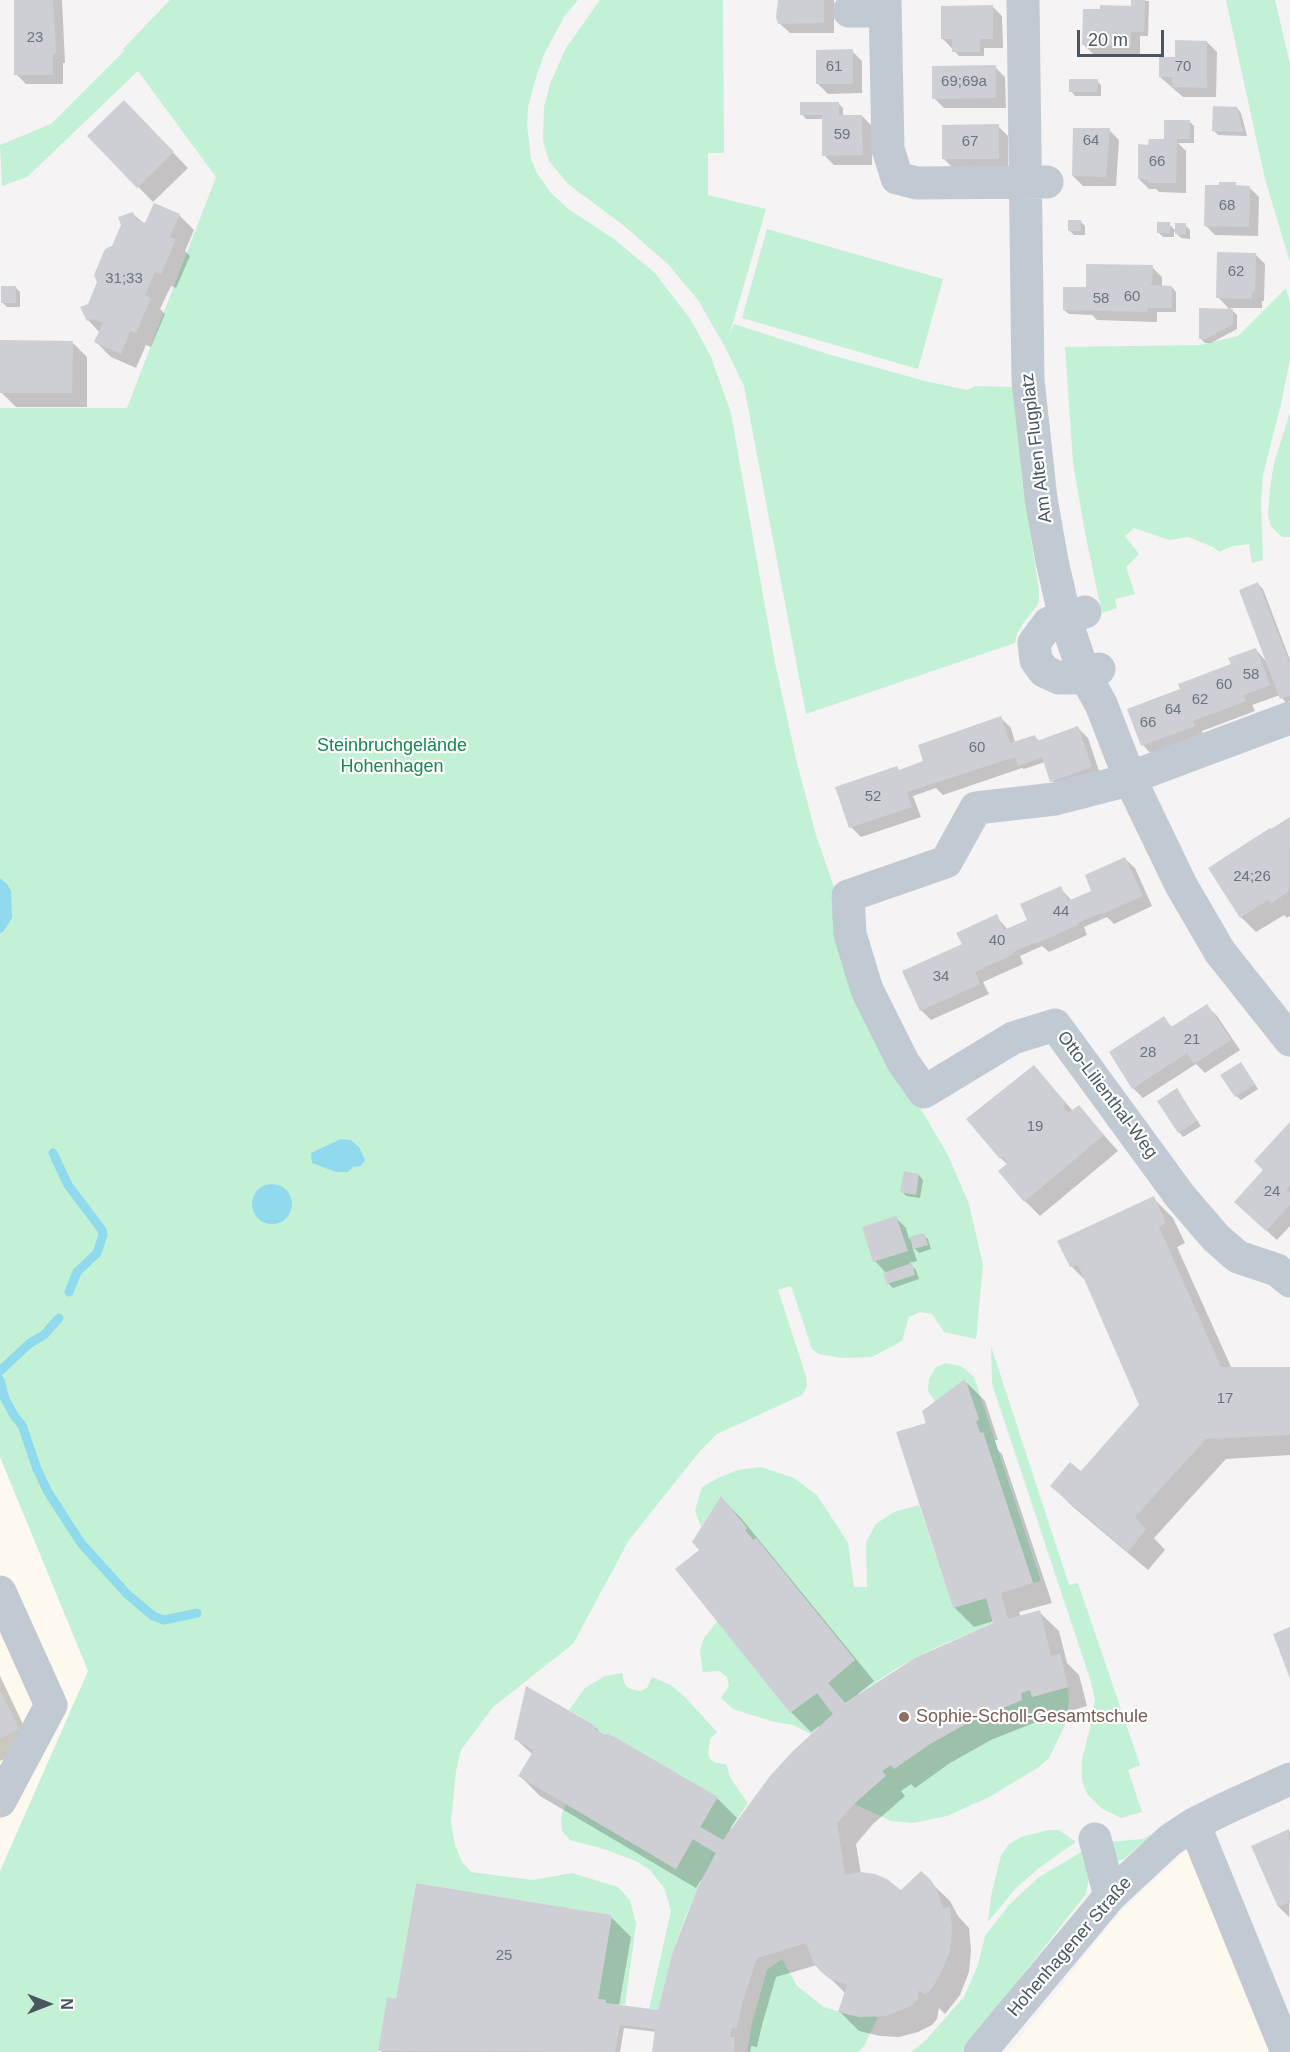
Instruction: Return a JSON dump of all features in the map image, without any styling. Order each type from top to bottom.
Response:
[{"type":"street","name":"Am Alten Flugplatz","points":[[1023,0],[1036,182]]},
{"type":"street","name":"Am Alten Flugplatz","points":[[1044,0],[1029,391],[1041,499],[1052,561],[1076,615],[1101,704],[1130,779],[1181,885],[1220,952],[1290,1040]]},
{"type":"street","points":[[849,11],[885,5],[888,149],[897,178],[917,183],[1036,182]]},
{"type":"street","points":[[1130,779],[1290,718]]},
{"type":"street","name":"Otto-Lilienthal-Weg","points":[[1130,779],[1055,799],[976,808],[946,862],[848,896],[850,934],[867,990],[903,1062],[924,1092],[1013,1038],[1055,1025],[1180,1196],[1216,1238],[1238,1257],[1277,1270],[1290,1281]]},
{"type":"street","points":[[0,1592],[51,1705],[0,1801]]},
{"type":"street","name":"Hohenhagener Straße","points":[[980,2052],[1110,1896],[1170,1840],[1194,1824],[1290,1779]]},
{"type":"street","points":[[1194,1824],[1287,2052]]},
{"type":"street","points":[[1095,1839],[1110,1896]]},
{"type":"shaded area","points":[[0,1407],[88,1671],[0,1883]]},
{"type":"shaded area","points":[[1208,1835],[1290,2015],[1290,2052],[1008,2052],[1118,1915],[1179,1857]]},
{"type":"green space","name":"Steinbruchgelände Hohenhagen","points":[[170,0],[578,0],[564,17],[544,54],[535,81],[528,107],[527,125],[531,159],[550,192],[567,208],[614,239],[655,273],[691,320],[711,357],[731,413],[775,663],[816,835],[919,1106],[948,1155],[969,1204],[983,1265],[976,1339],[944,1332],[932,1314],[920,1312],[909,1317],[902,1341],[872,1357],[841,1358],[819,1354],[812,1349],[791,1286],[778,1290],[806,1376],[807,1386],[802,1395],[717,1434],[700,1451],[629,1540],[573,1644],[493,1707],[461,1750],[456,1771],[451,1822],[455,1845],[462,1862],[471,1872],[533,1880],[572,1873],[618,1887],[630,1900],[636,1924],[625,2005],[606,2003],[606,2000],[598,1999],[612,1915],[416,1883],[396,1999],[387,1998],[376,2052],[0,2052],[0,1871],[88,1671],[0,1457],[0,408],[127,408],[216,177],[138,71],[27,177],[2,186],[0,145],[51,124],[124,51],[123,49]]},
{"type":"green space","points":[[600,0],[723,0],[724,153],[708,153],[708,195],[766,209],[729,336],[734,324],[831,355],[925,381],[967,390],[975,386],[1013,387],[1023,489],[1039,590],[1039,601],[1017,634],[1015,643],[806,714],[744,386],[698,300],[668,264],[623,225],[568,184],[549,161],[543,141],[544,107],[550,84],[566,48]]},
{"type":"green space","points":[[1226,0],[1275,0],[1290,64],[1290,262],[1265,179]]},
{"type":"green space","points":[[767,229],[943,279],[918,369],[742,318]]},
{"type":"green space","points":[[1286,288],[1290,303],[1290,359],[1263,475],[1261,501],[1263,560],[1252,563],[1249,544],[1233,546],[1219,552],[1213,547],[1188,537],[1169,540],[1134,528],[1125,536],[1139,554],[1126,567],[1135,594],[1115,599],[1117,608],[1102,613],[1073,463],[1065,347],[1200,345],[1238,336]]},
{"type":"green space","points":[[1290,412],[1290,537],[1282,537],[1271,526],[1268,516],[1274,463]]},
{"type":"green space","points":[[991,1346],[1069,1585],[1078,1583],[1140,1765],[1128,1770],[1142,1812],[1121,1818],[1101,1808],[1087,1794],[1082,1780],[1082,1759],[1095,1699],[992,1384]]},
{"type":"green space","points":[[946,1363],[961,1366],[974,1377],[1041,1581],[1033,1583],[983,1433],[980,1433],[976,1421],[979,1419],[966,1380],[935,1402],[928,1391],[929,1379],[936,1367]]},
{"type":"green space","points":[[761,1467],[794,1478],[817,1495],[848,1543],[854,1587],[867,1587],[866,1542],[876,1524],[894,1512],[919,1505],[953,1608],[986,1598],[993,1623],[935,1648],[897,1668],[845,1703],[828,1683],[855,1660],[756,1538],[753,1540],[745,1530],[747,1528],[721,1497],[701,1527],[695,1511],[702,1487],[738,1470]]},
{"type":"green space","points":[[717,1621],[790,1713],[817,1693],[833,1714],[811,1734],[793,1725],[774,1722],[733,1709],[721,1698],[729,1686],[727,1677],[719,1671],[703,1672],[700,1650],[704,1638]]},
{"type":"green space","points":[[622,1673],[627,1687],[634,1690],[640,1691],[647,1688],[652,1677],[671,1685],[717,1732],[710,1739],[708,1754],[716,1763],[726,1764],[731,1779],[748,1803],[723,1840],[700,1827],[717,1797],[608,1733],[606,1735],[595,1729],[596,1726],[569,1710],[585,1688],[605,1676]]},
{"type":"green space","points":[[1068,1687],[1069,1701],[1065,1725],[1049,1758],[1039,1767],[991,1796],[947,1816],[913,1823],[891,1821],[854,1804],[886,1776],[882,1771],[891,1765],[894,1769],[930,1744],[971,1721],[1022,1700],[1021,1693],[1030,1690],[1032,1697]]},
{"type":"green space","points":[[566,1804],[676,1869],[693,1839],[716,1853],[684,1920],[672,1954],[658,2010],[649,2009],[671,1911],[664,1888],[650,1870],[636,1861],[570,1840],[562,1831],[561,1816]]},
{"type":"green space","points":[[1049,1830],[1059,1830],[1076,1842],[1039,1868],[1016,1888],[988,1922],[991,1896],[1001,1855],[1009,1844],[1021,1837]]},
{"type":"green space","points":[[1154,1833],[1124,1859],[1114,1863],[1108,1842],[1143,1839]]},
{"type":"green space","points":[[1083,1851],[1089,1876],[1086,1894],[962,2052],[911,2052],[925,2041],[964,1997],[978,1965],[985,1936],[1009,1905],[1039,1877]]},
{"type":"green space","points":[[782,1959],[797,1986],[824,2007],[840,2012],[878,2017],[864,2046],[858,2052],[747,2052],[752,2023],[767,1970]]},
{"type":"water","points":[[0,878],[11,891],[12,918],[0,933]]},
{"type":"water","points":[[341,1139],[351,1140],[359,1147],[365,1160],[361,1166],[353,1167],[348,1172],[336,1172],[312,1163],[311,1153]]},
{"type":"water","points":[[272,1184],[286,1190],[292,1204],[286,1218],[272,1224],[258,1218],[252,1204],[258,1190]]},
{"type":"building","points":[[14,0],[53,0],[56,53],[53,54],[53,75],[14,75]]},
{"type":"building","points":[[778,0],[824,0],[824,23],[778,24],[776,17]]},
{"type":"building","points":[[1131,0],[1145,0],[1144,32],[1131,32],[1131,46],[1082,45],[1083,9],[1100,9],[1100,5],[1131,6]]},
{"type":"building","points":[[993,5],[993,39],[980,39],[980,52],[952,52],[952,39],[941,39],[941,6]]},
{"type":"building","points":[[1175,40],[1207,41],[1207,88],[1172,87],[1172,77],[1159,77],[1159,57],[1175,57]]},
{"type":"building","points":[[853,49],[853,84],[816,84],[816,50]]},
{"type":"building","points":[[996,65],[996,98],[932,99],[932,66]]},
{"type":"building","points":[[1069,79],[1098,79],[1097,92],[1069,92]]},
{"type":"building","points":[[124,100],[174,152],[137,188],[87,136]]},
{"type":"building","points":[[800,102],[839,102],[839,115],[862,115],[863,155],[822,156],[822,115],[800,115]]},
{"type":"building","points":[[1213,106],[1237,107],[1243,132],[1212,131]]},
{"type":"building","points":[[1164,120],[1190,120],[1190,139],[1177,139],[1176,183],[1148,183],[1148,180],[1138,179],[1138,144],[1148,145],[1149,139],[1164,139]]},
{"type":"building","points":[[999,124],[999,159],[942,159],[942,125]]},
{"type":"building","points":[[1073,128],[1110,128],[1106,177],[1072,176]]},
{"type":"building","points":[[1219,182],[1236,182],[1236,185],[1250,186],[1249,227],[1204,226],[1205,185],[1219,185]]},
{"type":"building","points":[[154,203],[180,214],[170,237],[176,239],[161,274],[155,272],[145,295],[151,298],[136,333],[130,331],[121,354],[94,342],[103,323],[93,319],[87,321],[80,307],[88,304],[97,282],[94,275],[105,249],[112,246],[121,225],[118,217],[133,212],[136,219],[145,223]]},
{"type":"building","points":[[1068,220],[1081,220],[1081,231],[1068,231]]},
{"type":"building","points":[[1157,222],[1170,222],[1170,233],[1157,233]]},
{"type":"building","points":[[1175,223],[1186,223],[1186,235],[1175,234]]},
{"type":"building","points":[[1217,252],[1256,253],[1255,292],[1252,291],[1252,299],[1216,298]]},
{"type":"building","points":[[1086,264],[1153,265],[1152,284],[1148,285],[1172,286],[1172,308],[1148,308],[1147,312],[1063,310],[1063,287],[1086,287]]},
{"type":"building","points":[[1,286],[16,286],[16,303],[1,303]]},
{"type":"building","points":[[1199,308],[1233,309],[1233,324],[1206,339],[1199,339]]},
{"type":"building","points":[[0,340],[73,341],[72,393],[0,393]]},
{"type":"building","points":[[1258,582],[1290,664],[1290,695],[1280,699],[1239,590]]},
{"type":"building","points":[[1256,648],[1270,685],[1244,695],[1246,701],[1193,721],[1195,726],[1141,746],[1127,709],[1180,689],[1178,684],[1231,664],[1228,658]]},
{"type":"building","points":[[1001,716],[1010,743],[1035,735],[1037,741],[1078,726],[1092,767],[1050,782],[1042,757],[1018,766],[1015,757],[907,792],[912,807],[849,828],[835,787],[897,766],[899,770],[923,761],[918,745]]},
{"type":"building","points":[[1290,817],[1289,891],[1271,904],[1268,900],[1240,918],[1208,868]]},
{"type":"building","points":[[1125,857],[1143,896],[1013,952],[1014,954],[975,972],[980,984],[920,1011],[902,971],[962,944],[956,933],[997,914],[1004,930],[1027,920],[1020,904],[1061,886],[1068,901],[1091,891],[1085,875]]},
{"type":"building","points":[[1207,1004],[1231,1040],[1194,1064],[1187,1053],[1132,1089],[1109,1052],[1164,1016],[1171,1027]]},
{"type":"building","points":[[1241,1062],[1255,1084],[1235,1097],[1220,1075]]},
{"type":"building","points":[[1034,1065],[1066,1103],[1063,1107],[1068,1113],[1079,1105],[1104,1135],[1024,1202],[998,1171],[1008,1163],[1003,1156],[1000,1159],[966,1119]]},
{"type":"building","points":[[1177,1088],[1197,1121],[1178,1133],[1157,1101]]},
{"type":"building","points":[[1290,1122],[1290,1186],[1286,1190],[1290,1193],[1290,1205],[1266,1231],[1234,1202],[1263,1170],[1254,1161]]},
{"type":"building","points":[[904,1171],[919,1174],[916,1195],[900,1192]]},
{"type":"building","points":[[1154,1196],[1166,1223],[1159,1227],[1221,1367],[1290,1367],[1290,1435],[1206,1439],[1135,1517],[1146,1529],[1128,1552],[1050,1486],[1070,1462],[1081,1471],[1139,1405],[1078,1265],[1070,1267],[1057,1241]]},
{"type":"building","points":[[896,1216],[908,1251],[873,1262],[862,1227]]},
{"type":"building","points":[[924,1233],[928,1245],[913,1249],[910,1237]]},
{"type":"building","points":[[912,1263],[915,1275],[887,1284],[883,1273]]},
{"type":"building","name":"Sophie-Scholl-Gesamtschule","points":[[965,1379],[979,1420],[976,1421],[980,1433],[983,1432],[1033,1583],[1001,1593],[1008,1619],[1040,1610],[1051,1656],[1060,1654],[1068,1687],[1032,1697],[1030,1690],[1021,1693],[1022,1700],[971,1721],[930,1744],[894,1769],[891,1765],[882,1771],[886,1775],[837,1823],[845,1875],[860,1872],[875,1874],[887,1879],[901,1890],[921,1871],[937,1890],[943,1908],[950,1907],[952,1929],[950,1952],[932,1988],[925,1995],[919,1990],[918,1999],[912,2005],[887,2016],[859,2017],[838,2012],[847,1985],[830,1979],[820,1971],[813,1962],[806,1943],[757,1958],[737,2028],[732,2027],[730,2037],[735,2037],[734,2052],[652,2052],[655,2029],[620,2025],[615,2052],[378,2051],[387,1997],[396,1999],[416,1883],[612,1915],[598,1999],[606,2000],[606,2003],[658,2010],[672,1954],[698,1887],[716,1853],[693,1839],[676,1869],[518,1776],[534,1750],[514,1739],[526,1686],[596,1726],[595,1729],[606,1735],[608,1733],[718,1797],[700,1827],[723,1840],[770,1776],[833,1714],[817,1693],[790,1713],[675,1569],[699,1550],[692,1542],[721,1496],[747,1528],[745,1530],[753,1540],[756,1538],[855,1660],[828,1683],[845,1703],[915,1658],[993,1623],[986,1598],[953,1608],[896,1432],[926,1423],[922,1411]]},
{"type":"building","points":[[1290,1627],[1290,1679],[1273,1634]]},
{"type":"building","points":[[0,1690],[19,1729],[0,1739]]},
{"type":"building","points":[[1289,1829],[1290,1902],[1278,1907],[1251,1846]]},
{"type":"waterway","points":[[53,1153],[68,1185],[102,1230],[103,1235],[97,1253],[77,1272],[69,1292]]},
{"type":"waterway","points":[[0,1371],[30,1343],[44,1335],[59,1318]]},
{"type":"waterway","points":[[0,1380],[5,1399],[22,1425],[37,1469],[48,1492],[81,1543],[127,1594],[153,1616],[164,1620],[197,1613]]},
{"type":"place","name":"Sophie-Scholl-Gesamtschule","points":[[904,1717]]}]
